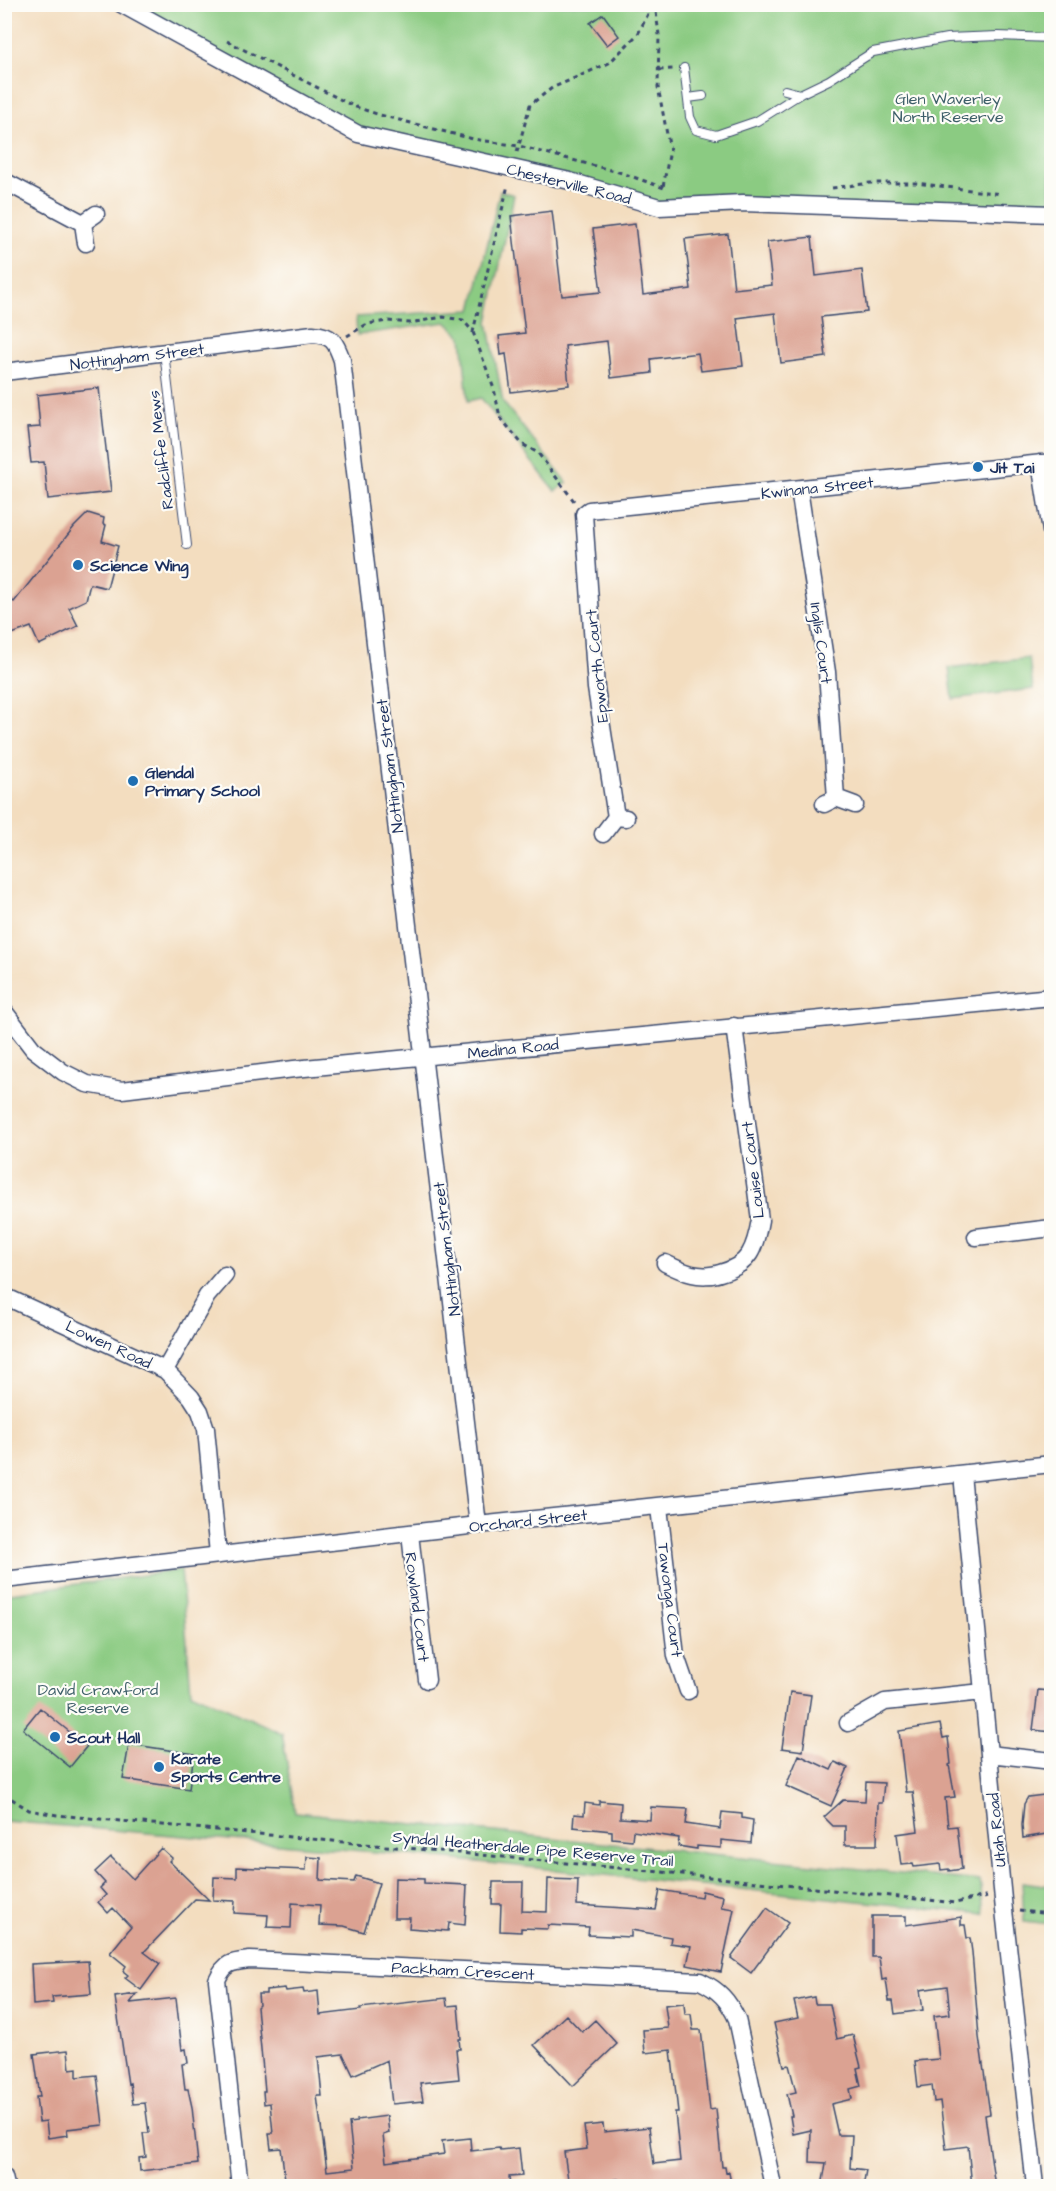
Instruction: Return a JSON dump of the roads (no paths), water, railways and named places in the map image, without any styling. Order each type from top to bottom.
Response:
[{"type":"street","name":"Chesterville Road","points":[[121,4],[358,134],[570,181],[659,207],[743,203],[1052,214]]},
{"type":"street","points":[[4,181],[89,218],[86,243]]},
{"type":"street","name":"Nottingham Street","points":[[4,372],[313,334],[324,335],[335,343],[342,360],[478,1525]]},
{"type":"street","points":[[1046,463],[1052,537]]},
{"type":"street","name":"Kwinana Street","points":[[584,514],[589,510],[1046,463]]},
{"type":"street","name":"Inglis Court","points":[[800,489],[826,672],[830,801],[855,805]]},
{"type":"street","name":"Epworth Court","points":[[584,514],[596,688],[621,817],[603,834]]},
{"type":"street","name":"Medina Road","points":[[4,1011],[33,1049],[63,1072],[87,1084],[122,1090],[294,1069],[1052,997]]},
{"type":"street","name":"Louise Court","points":[[665,1263],[693,1274],[714,1275],[735,1269],[748,1257],[756,1241],[760,1220],[734,1026]]},
{"type":"street","points":[[976,1237],[1052,1228]]},
{"type":"street","points":[[165,1370],[207,1296],[225,1275]]},
{"type":"street","name":"Lowen Road","points":[[4,1296],[165,1370],[191,1397],[200,1411],[206,1429],[218,1554]]},
{"type":"street","name":"Orchard Street","points":[[4,1580],[478,1525],[1052,1464]]},
{"type":"street","name":"Utah Road","points":[[962,1474],[1004,1910],[1035,2187]]},
{"type":"street","name":"Tawonga Court","points":[[659,1507],[676,1656],[688,1691]]},
{"type":"street","name":"Rowland Court","points":[[410,1534],[427,1680]]},
{"type":"street","points":[[848,1723],[885,1702],[983,1692]]},
{"type":"street","points":[[989,1754],[1052,1761]]},
{"type":"street","name":"Packham Crescent","points":[[240,2187],[217,1980],[222,1969],[232,1962],[250,1960],[700,1981],[715,1987],[728,2001],[737,2019],[773,2187]]},
{"type":"street","points":[[4,2177],[6,2187]]},
{"type":"lane","points":[[684,68],[690,117],[696,130],[716,135],[757,121],[873,52],[947,38],[998,36],[1052,38]]},
{"type":"lane","points":[[785,90],[800,94]]},
{"type":"lane","points":[[687,99],[703,96]]},
{"type":"lane","name":"Radcliffe Mews","points":[[164,352],[187,545]]},
{"type":"place","name":"Jit Tai","points":[[978,467]]},
{"type":"place","name":"Science Wing","points":[[78,565]]},
{"type":"place","name":"Glendal Primary School","points":[[133,781]]},
{"type":"place","name":"Scout Hall","points":[[55,1737]]},
{"type":"place","name":"Karate Sports Centre","points":[[159,1767]]},
{"type":"park label","name":"Glen Waverley North Reserve","points":[[948,107]]},
{"type":"park label","name":"David Crawford Reserve","points":[[98,1698]]}]
